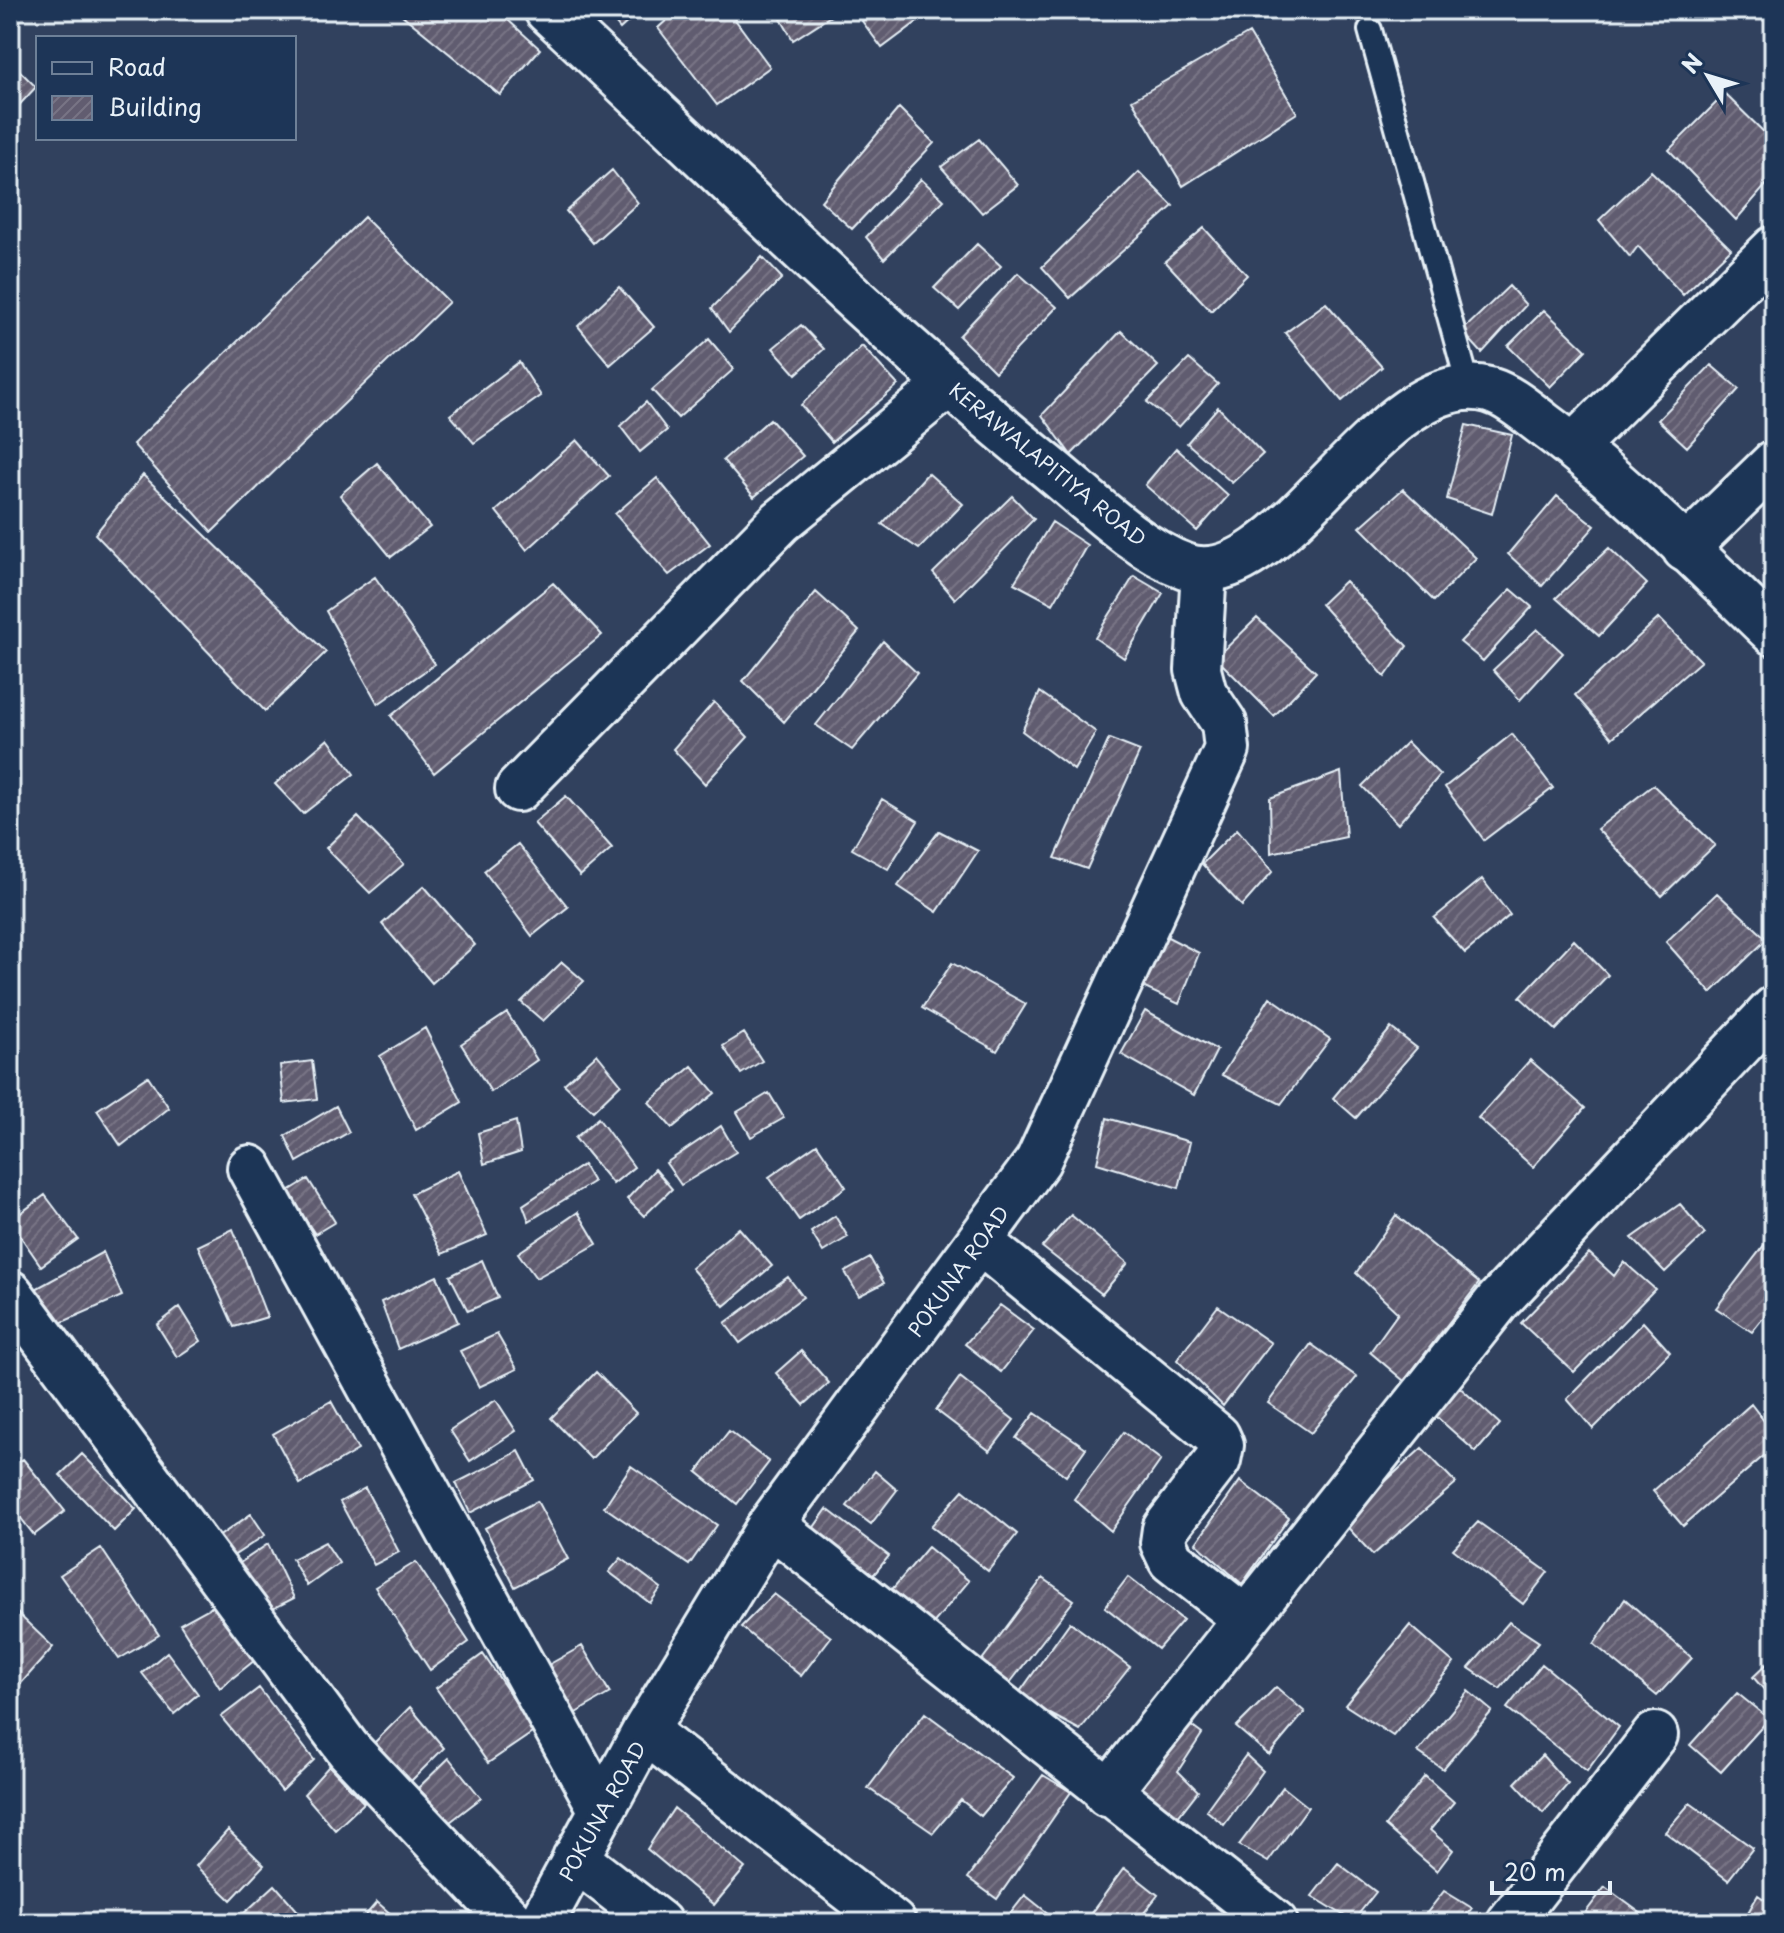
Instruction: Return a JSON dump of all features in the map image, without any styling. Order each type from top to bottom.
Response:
[{"type":"street","name":"KERAWALAPITIYA ROAD","points":[[547,10],[948,385],[1127,531],[1185,566],[1204,570]]},
{"type":"street","points":[[1574,446],[1774,249]]},
{"type":"street","points":[[518,789],[780,522],[948,385]]},
{"type":"street","points":[[1204,570],[1225,567],[1255,550],[1359,454],[1429,397],[1469,388],[1502,395],[1574,446],[1774,633]]},
{"type":"street","points":[[1685,549],[1774,463]]},
{"type":"street","name":"POKUNA ROAD","points":[[541,1923],[645,1731],[771,1524],[1038,1161],[1227,749],[1224,723],[1204,693],[1198,670],[1204,570]]},
{"type":"street","points":[[1107,1794],[1498,1301],[1774,1009]]},
{"type":"street","points":[[250,1168],[601,1809]]},
{"type":"street","points":[[979,1241],[1217,1436],[1221,1445],[1218,1460],[1165,1529],[1163,1543],[1171,1560],[1245,1618]]},
{"type":"street","points":[[10,1293],[348,1749],[513,1923]]},
{"type":"street","points":[[771,1524],[1107,1794],[1275,1923]]},
{"type":"street","points":[[645,1731],[893,1923]]},
{"type":"street","points":[[1509,1923],[1655,1735]]},
{"type":"street","points":[[575,1858],[659,1923]]},
{"type":"lane","points":[[1370,30],[1469,388]]},
{"type":"building","points":[[265,10],[286,10],[273,21]]},
{"type":"building","points":[[396,10],[497,10],[540,49],[500,95]]},
{"type":"building","points":[[605,10],[641,10],[620,29]]},
{"type":"building","points":[[678,10],[728,10],[770,67],[717,105],[658,28]]},
{"type":"building","points":[[776,10],[840,10],[793,40]]},
{"type":"building","points":[[877,10],[933,10],[882,48],[862,21]]},
{"type":"building","points":[[1249,33],[1297,113],[1183,186],[1132,100]]},
{"type":"building","points":[[10,61],[36,87],[10,115]]},
{"type":"building","points":[[1725,94],[1774,142],[1774,176],[1736,220],[1669,150]]},
{"type":"building","points":[[899,108],[934,143],[852,229],[821,201]]},
{"type":"building","points":[[979,139],[1018,185],[982,213],[941,167]]},
{"type":"building","points":[[612,170],[638,203],[593,243],[566,211]]},
{"type":"building","points":[[1651,171],[1731,249],[1683,295],[1638,246],[1630,257],[1599,220]]},
{"type":"building","points":[[1139,172],[1173,206],[1070,298],[1042,267]]},
{"type":"building","points":[[921,179],[944,200],[884,259],[866,237]]},
{"type":"building","points":[[364,217],[449,302],[212,532],[133,444]]},
{"type":"building","points":[[1204,228],[1247,275],[1211,311],[1165,261]]},
{"type":"building","points":[[977,244],[1001,266],[959,310],[934,288]]},
{"type":"building","points":[[762,257],[782,278],[729,332],[712,308]]},
{"type":"building","points":[[1018,273],[1057,307],[995,372],[959,336]]},
{"type":"building","points":[[1509,286],[1526,305],[1482,353],[1462,331]]},
{"type":"building","points":[[619,287],[654,327],[610,365],[578,326]]},
{"type":"building","points":[[1326,303],[1382,367],[1342,401],[1285,333]]},
{"type":"building","points":[[1544,310],[1586,350],[1550,387],[1508,346]]},
{"type":"building","points":[[801,325],[824,349],[796,374],[773,348]]},
{"type":"building","points":[[1121,331],[1158,366],[1071,455],[1042,415]]},
{"type":"building","points":[[709,339],[734,369],[678,418],[652,390]]},
{"type":"building","points":[[862,346],[898,385],[832,442],[801,405]]},
{"type":"building","points":[[1189,359],[1218,384],[1179,427],[1147,402]]},
{"type":"building","points":[[519,362],[541,396],[474,443],[450,415]]},
{"type":"building","points":[[1711,365],[1739,389],[1687,447],[1658,420]]},
{"type":"building","points":[[646,402],[667,430],[640,452],[620,426]]},
{"type":"building","points":[[1218,407],[1263,454],[1232,483],[1187,443]]},
{"type":"building","points":[[770,419],[803,456],[754,497],[723,460]]},
{"type":"building","points":[[1466,425],[1512,435],[1492,514],[1447,499]]},
{"type":"building","points":[[577,440],[609,476],[527,550],[496,511]]},
{"type":"building","points":[[1176,448],[1228,496],[1197,531],[1145,485]]},
{"type":"building","points":[[377,463],[430,527],[391,557],[340,495]]},
{"type":"building","points":[[928,473],[963,504],[919,549],[882,524]]},
{"type":"building","points":[[143,475],[326,652],[265,711],[95,534]]},
{"type":"building","points":[[657,478],[710,544],[669,575],[615,514]]},
{"type":"building","points":[[1403,489],[1476,558],[1434,601],[1360,527]]},
{"type":"building","points":[[1012,496],[1034,519],[955,599],[933,573]]},
{"type":"building","points":[[1557,496],[1595,526],[1542,586],[1508,554]]},
{"type":"building","points":[[1052,522],[1087,545],[1053,604],[1014,583]]},
{"type":"building","points":[[1609,548],[1647,584],[1599,636],[1556,598]]},
{"type":"building","points":[[1134,576],[1163,593],[1124,658],[1095,638]]},
{"type":"building","points":[[375,577],[435,664],[378,704],[326,611]]},
{"type":"building","points":[[1345,581],[1407,646],[1385,677],[1321,604]]},
{"type":"building","points":[[553,583],[602,635],[434,773],[391,716]]},
{"type":"building","points":[[1511,589],[1532,607],[1483,661],[1460,642]]},
{"type":"building","points":[[816,592],[859,631],[784,722],[743,681]]},
{"type":"building","points":[[1257,618],[1316,672],[1274,716],[1216,658]]},
{"type":"building","points":[[1659,618],[1701,661],[1612,738],[1575,695]]},
{"type":"building","points":[[1537,629],[1563,653],[1520,700],[1493,670]]},
{"type":"building","points":[[883,641],[917,673],[852,750],[816,725]]},
{"type":"building","points":[[1040,692],[1096,732],[1074,770],[1022,731]]},
{"type":"building","points":[[714,702],[748,737],[705,784],[673,749]]},
{"type":"building","points":[[1512,734],[1553,788],[1484,840],[1445,787]]},
{"type":"building","points":[[328,739],[354,774],[303,814],[275,784]]},
{"type":"building","points":[[1109,739],[1140,751],[1087,869],[1055,858]]},
{"type":"building","points":[[1407,742],[1440,775],[1398,824],[1362,786]]},
{"type":"building","points":[[1341,772],[1346,837],[1271,853],[1270,798]]},
{"type":"building","points":[[1653,785],[1715,845],[1662,896],[1597,829]]},
{"type":"building","points":[[566,796],[612,848],[580,876],[534,823]]},
{"type":"building","points":[[882,799],[918,821],[888,869],[852,849]]},
{"type":"building","points":[[358,817],[404,864],[370,893],[326,848]]},
{"type":"building","points":[[1237,829],[1273,871],[1242,906],[1202,864]]},
{"type":"building","points":[[939,831],[978,851],[937,912],[898,886]]},
{"type":"building","points":[[518,844],[568,907],[532,936],[484,871]]},
{"type":"building","points":[[1774,865],[1774,883],[1765,873]]},
{"type":"building","points":[[1482,879],[1510,915],[1465,953],[1434,918]]},
{"type":"building","points":[[424,886],[475,945],[432,983],[382,924]]},
{"type":"building","points":[[1717,893],[1767,939],[1711,993],[1666,942]]},
{"type":"building","points":[[1158,932],[1199,953],[1179,1004],[1134,983]]},
{"type":"building","points":[[1574,940],[1608,975],[1556,1030],[1520,997]]},
{"type":"building","points":[[562,962],[584,981],[543,1021],[521,1002]]},
{"type":"building","points":[[952,963],[1026,1004],[997,1051],[922,1008]]},
{"type":"building","points":[[1270,997],[1330,1039],[1281,1104],[1222,1075]]},
{"type":"building","points":[[1145,1011],[1217,1050],[1194,1095],[1121,1054]]},
{"type":"building","points":[[507,1013],[537,1060],[491,1092],[461,1044]]},
{"type":"building","points":[[425,1028],[462,1102],[416,1130],[380,1056]]},
{"type":"building","points":[[1391,1028],[1417,1048],[1356,1118],[1333,1098]]},
{"type":"building","points":[[744,1033],[762,1061],[741,1074],[723,1046]]},
{"type":"building","points":[[597,1054],[621,1084],[593,1111],[564,1084]]},
{"type":"building","points":[[1530,1060],[1585,1108],[1533,1167],[1478,1118]]},
{"type":"building","points":[[312,1061],[317,1099],[284,1103],[280,1065]]},
{"type":"building","points":[[692,1066],[715,1093],[672,1128],[649,1102]]},
{"type":"building","points":[[148,1076],[169,1108],[121,1146],[97,1110]]},
{"type":"building","points":[[769,1093],[784,1118],[751,1137],[737,1112]]},
{"type":"building","points":[[336,1106],[349,1132],[297,1162],[285,1136]]},
{"type":"building","points":[[598,1118],[634,1167],[613,1184],[575,1138]]},
{"type":"building","points":[[1107,1118],[1190,1142],[1179,1188],[1097,1163]]},
{"type":"building","points":[[516,1121],[521,1152],[484,1164],[478,1133]]},
{"type":"building","points":[[721,1126],[736,1152],[681,1185],[666,1163]]},
{"type":"building","points":[[817,1144],[846,1187],[799,1220],[769,1177]]},
{"type":"building","points":[[583,1165],[593,1182],[529,1221],[523,1205]]},
{"type":"building","points":[[655,1169],[672,1189],[644,1216],[627,1199]]},
{"type":"building","points":[[458,1171],[487,1235],[442,1254],[411,1194]]},
{"type":"building","points":[[308,1179],[335,1222],[315,1234],[287,1192]]},
{"type":"building","points":[[45,1195],[78,1239],[41,1266],[10,1221]]},
{"type":"building","points":[[1680,1204],[1705,1234],[1665,1272],[1632,1238]]},
{"type":"building","points":[[578,1212],[597,1244],[536,1278],[518,1253]]},
{"type":"building","points":[[1071,1215],[1128,1263],[1102,1294],[1042,1247]]},
{"type":"building","points":[[1396,1215],[1479,1283],[1404,1381],[1370,1352],[1398,1313],[1356,1273]]},
{"type":"building","points":[[835,1216],[848,1237],[823,1252],[811,1232]]},
{"type":"building","points":[[739,1228],[772,1266],[724,1306],[691,1268]]},
{"type":"building","points":[[233,1229],[267,1317],[234,1327],[198,1246]]},
{"type":"building","points":[[1774,1232],[1774,1304],[1752,1332],[1716,1308]]},
{"type":"building","points":[[103,1252],[122,1296],[49,1328],[32,1291]]},
{"type":"building","points":[[1589,1253],[1614,1276],[1624,1262],[1655,1289],[1574,1372],[1521,1323]]},
{"type":"building","points":[[870,1258],[884,1283],[859,1296],[845,1272]]},
{"type":"building","points":[[482,1260],[498,1298],[468,1311],[450,1276]]},
{"type":"building","points":[[437,1276],[458,1322],[398,1349],[381,1302]]},
{"type":"building","points":[[788,1277],[803,1297],[740,1343],[725,1323]]},
{"type":"building","points":[[1000,1305],[1034,1330],[1001,1372],[965,1344]]},
{"type":"building","points":[[1218,1306],[1271,1343],[1223,1406],[1177,1360]]},
{"type":"building","points":[[180,1307],[201,1341],[177,1357],[157,1325]]},
{"type":"building","points":[[1643,1322],[1670,1352],[1593,1429],[1567,1399]]},
{"type":"building","points":[[497,1334],[517,1369],[479,1387],[460,1351]]},
{"type":"building","points":[[1311,1344],[1357,1377],[1311,1433],[1268,1403]]},
{"type":"building","points":[[801,1351],[829,1383],[804,1405],[776,1373]]},
{"type":"building","points":[[596,1372],[636,1413],[591,1459],[551,1418]]},
{"type":"building","points":[[960,1377],[1014,1420],[990,1451],[936,1410]]},
{"type":"building","points":[[1455,1383],[1500,1424],[1476,1452],[1429,1410]]},
{"type":"building","points":[[496,1400],[516,1431],[470,1461],[450,1430]]},
{"type":"building","points":[[331,1401],[358,1450],[300,1484],[273,1434]]},
{"type":"building","points":[[1751,1404],[1774,1434],[1774,1447],[1683,1526],[1653,1491]]},
{"type":"building","points":[[1035,1413],[1086,1448],[1066,1476],[1016,1438]]},
{"type":"building","points":[[729,1431],[769,1462],[737,1504],[697,1472]]},
{"type":"building","points":[[1124,1432],[1161,1460],[1111,1531],[1074,1499]]},
{"type":"building","points":[[1422,1448],[1456,1483],[1373,1555],[1342,1521]]},
{"type":"building","points":[[519,1451],[534,1480],[470,1513],[456,1483]]},
{"type":"building","points":[[82,1454],[136,1509],[114,1531],[60,1475]]},
{"type":"building","points":[[23,1459],[65,1511],[34,1535],[10,1504],[10,1467]]},
{"type":"building","points":[[631,1466],[717,1525],[689,1565],[604,1507]]},
{"type":"building","points":[[875,1471],[897,1490],[871,1524],[847,1506]]},
{"type":"building","points":[[1240,1481],[1289,1518],[1242,1584],[1196,1543]]},
{"type":"building","points":[[365,1488],[399,1552],[374,1565],[340,1502]]},
{"type":"building","points":[[963,1490],[1017,1534],[988,1571],[931,1526]]},
{"type":"building","points":[[537,1501],[568,1559],[515,1587],[485,1528]]},
{"type":"building","points":[[827,1509],[889,1556],[867,1583],[807,1537]]},
{"type":"building","points":[[251,1514],[265,1535],[224,1562],[211,1542]]},
{"type":"building","points":[[1478,1522],[1548,1572],[1523,1604],[1453,1549]]},
{"type":"building","points":[[325,1542],[339,1563],[307,1586],[292,1559]]},
{"type":"building","points":[[268,1544],[294,1598],[259,1616],[228,1571]]},
{"type":"building","points":[[928,1547],[969,1581],[932,1625],[888,1594]]},
{"type":"building","points":[[101,1548],[159,1635],[119,1659],[60,1575]]},
{"type":"building","points":[[621,1558],[661,1588],[650,1603],[609,1572]]},
{"type":"building","points":[[416,1562],[469,1642],[430,1670],[375,1587]]},
{"type":"building","points":[[1128,1577],[1183,1620],[1158,1649],[1105,1607]]},
{"type":"building","points":[[1043,1578],[1074,1600],[1006,1688],[976,1668]]},
{"type":"building","points":[[774,1594],[831,1637],[801,1676],[741,1627]]},
{"type":"building","points":[[1625,1599],[1692,1658],[1657,1696],[1594,1644]]},
{"type":"building","points":[[222,1601],[255,1660],[220,1688],[180,1624]]},
{"type":"building","points":[[10,1606],[53,1647],[10,1696]]},
{"type":"building","points":[[1070,1622],[1130,1667],[1080,1730],[1017,1696]]},
{"type":"building","points":[[1509,1622],[1539,1642],[1500,1689],[1469,1668]]},
{"type":"building","points":[[1410,1625],[1454,1663],[1393,1736],[1345,1705]]},
{"type":"building","points":[[582,1646],[610,1693],[562,1721],[534,1673]]},
{"type":"building","points":[[167,1652],[198,1694],[174,1714],[142,1673]]},
{"type":"building","points":[[483,1654],[535,1731],[488,1763],[436,1688]]},
{"type":"building","points":[[1774,1657],[1774,1701],[1753,1677]]},
{"type":"building","points":[[1542,1664],[1619,1727],[1587,1771],[1507,1708]]},
{"type":"building","points":[[1276,1687],[1305,1712],[1269,1755],[1236,1727]]},
{"type":"building","points":[[259,1688],[314,1760],[282,1791],[221,1717]]},
{"type":"building","points":[[1468,1691],[1492,1711],[1443,1769],[1418,1752]]},
{"type":"building","points":[[1737,1693],[1769,1719],[1721,1772],[1690,1745]]},
{"type":"building","points":[[410,1707],[444,1748],[407,1785],[369,1748]]},
{"type":"building","points":[[925,1713],[1013,1778],[981,1816],[961,1800],[933,1833],[868,1788]]},
{"type":"building","points":[[1186,1722],[1202,1734],[1178,1771],[1198,1791],[1177,1818],[1135,1784]]},
{"type":"building","points":[[1246,1755],[1263,1771],[1224,1825],[1206,1810]]},
{"type":"building","points":[[1542,1755],[1568,1784],[1543,1813],[1515,1783]]},
{"type":"building","points":[[449,1758],[481,1798],[450,1822],[418,1788]]},
{"type":"building","points":[[329,1766],[364,1803],[335,1830],[304,1794]]},
{"type":"building","points":[[1043,1775],[1071,1792],[997,1899],[968,1878]]},
{"type":"building","points":[[1425,1776],[1454,1802],[1430,1830],[1453,1850],[1437,1871],[1385,1826]]},
{"type":"building","points":[[1283,1787],[1308,1807],[1268,1862],[1239,1845]]},
{"type":"building","points":[[1690,1803],[1753,1848],[1728,1880],[1665,1832]]},
{"type":"building","points":[[674,1808],[745,1868],[714,1905],[647,1849]]},
{"type":"building","points":[[228,1830],[264,1865],[231,1900],[196,1866]]},
{"type":"building","points":[[1338,1863],[1376,1892],[1353,1921],[1312,1896]]},
{"type":"building","points":[[1124,1868],[1158,1895],[1136,1923],[1088,1923],[1086,1920]]},
{"type":"building","points":[[275,1885],[304,1918],[297,1923],[249,1923],[242,1915]]},
{"type":"building","points":[[1605,1887],[1654,1923],[1604,1923],[1586,1912]]},
{"type":"building","points":[[1444,1891],[1472,1908],[1460,1923],[1419,1923]]},
{"type":"building","points":[[1025,1895],[1059,1922],[1003,1923]]},
{"type":"building","points":[[1758,1895],[1774,1906],[1774,1923],[1742,1923]]},
{"type":"building","points":[[377,1902],[401,1923],[359,1923]]},
{"type":"building","points":[[1568,1914],[1580,1923],[1559,1923]]}]
